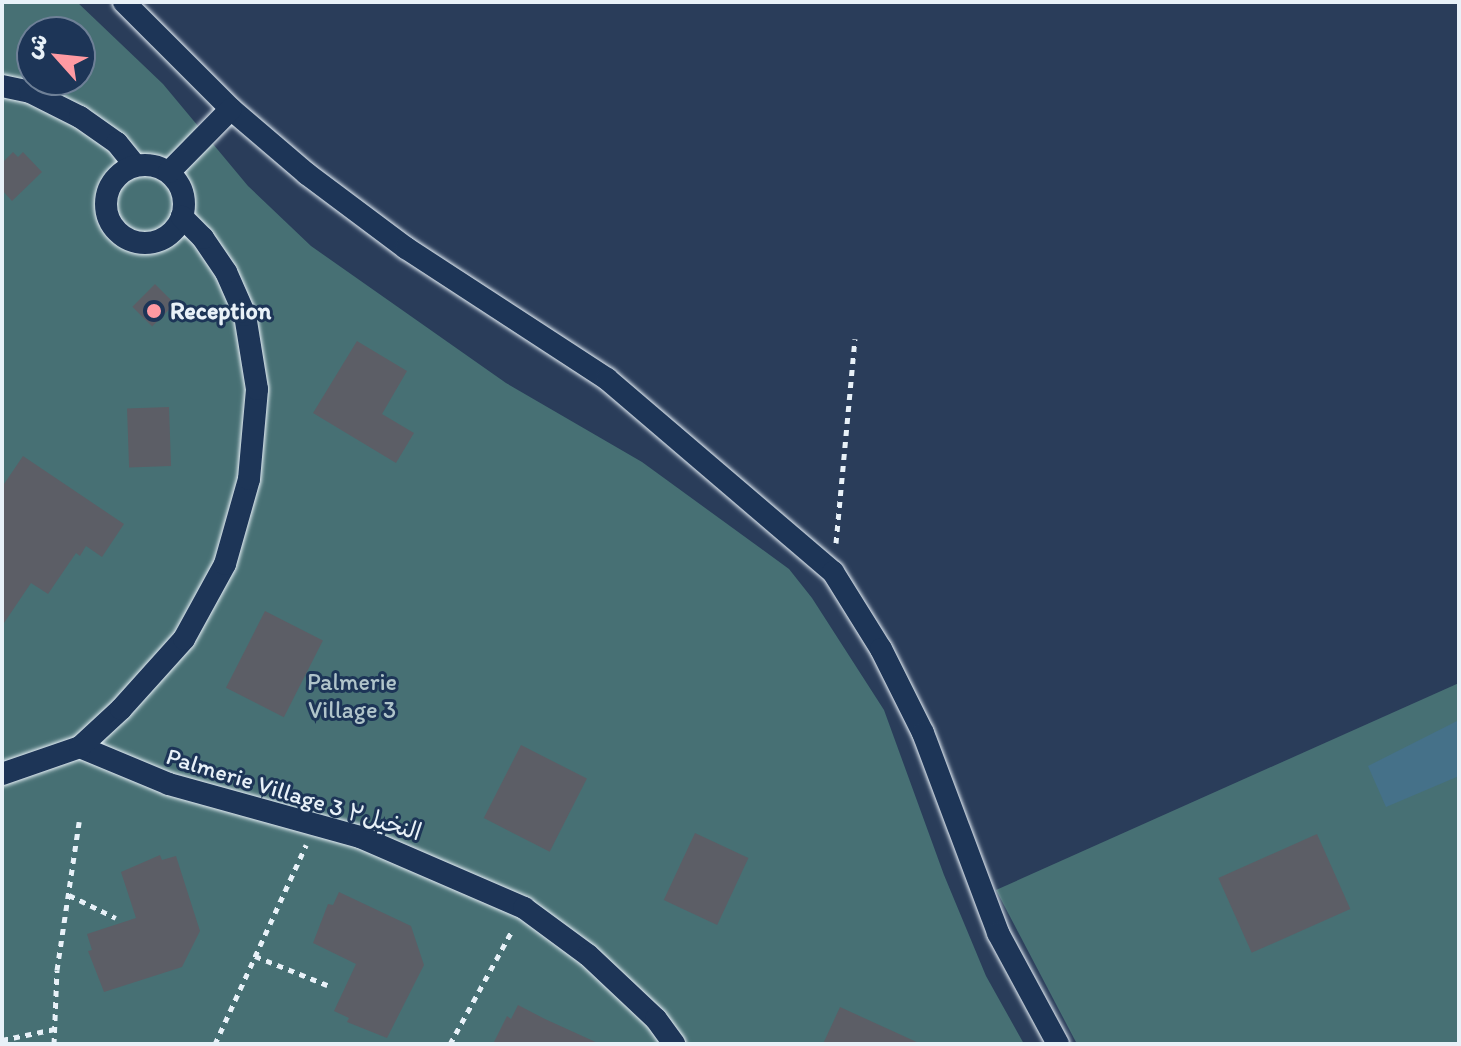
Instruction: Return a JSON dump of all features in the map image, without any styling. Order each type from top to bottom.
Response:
[{"type":"street","points":[[124,2],[231,109],[307,174],[406,248],[607,379],[833,572],[881,649],[923,733],[998,933],[1058,1044]]},
{"type":"street","points":[[2,86],[30,92],[80,117],[117,143],[135,165]]},
{"type":"street","points":[[169,172],[231,109]]},
{"type":"street","points":[[135,165],[153,165],[169,172],[182,192],[182,217],[167,236],[144,244],[129,241],[115,231],[107,217],[107,193],[120,173],[135,165]]},
{"type":"street","points":[[2,774],[80,747],[121,709],[184,639],[225,564],[249,479],[257,389],[245,315],[226,272],[203,238],[182,217]]},
{"type":"street","name":"Palmerie Village 3 النخيل٣","points":[[80,747],[169,784],[389,848],[524,908],[588,955],[656,1019],[674,1044]]},
{"type":"path","points":[[833,572],[855,339]]},
{"type":"path","points":[[54,1044],[57,970],[79,822]]},
{"type":"path","points":[[215,1044],[315,827]]},
{"type":"path","points":[[69,895],[116,918]]},
{"type":"path","points":[[450,1044],[524,908]]},
{"type":"path","points":[[255,956],[327,985]]},
{"type":"path","points":[[2,1040],[55,1029]]},
{"type":"green space","name":"Palmerie Village 3","points":[[2,2],[77,2],[92,16],[16,16],[16,96],[96,96],[96,20],[163,84],[248,186],[311,246],[506,383],[642,462],[789,569],[812,598],[884,710],[944,875],[986,976],[1024,1044],[2,1044]]},
{"type":"green space","points":[[1459,683],[1459,1044],[1077,1044],[996,890]]},
{"type":"water","points":[[1459,720],[1459,776],[1386,807],[1368,766]]},
{"type":"building","points":[[13,152],[18,157],[23,152],[42,172],[12,201],[2,190],[2,163]]},
{"type":"building","points":[[155,284],[175,304],[152,326],[132,307]]},
{"type":"building","points":[[357,341],[407,371],[382,414],[414,433],[396,463],[313,413]]},
{"type":"building","points":[[169,407],[171,466],[129,467],[127,408]]},
{"type":"building","points":[[23,456],[124,524],[102,557],[86,546],[80,556],[76,553],[48,594],[31,583],[2,626],[2,487]]},
{"type":"building","points":[[265,611],[323,641],[284,717],[226,688]]},
{"type":"building","points":[[521,745],[587,779],[550,852],[484,818]]},
{"type":"building","points":[[695,833],[748,858],[717,925],[664,900]]},
{"type":"building","points":[[1317,834],[1350,909],[1252,953],[1218,878]]},
{"type":"building","points":[[160,855],[162,860],[176,856],[200,931],[182,967],[104,992],[88,951],[92,950],[87,934],[136,918],[121,872]]},
{"type":"building","points":[[339,892],[411,926],[424,965],[387,1038],[347,1022],[349,1018],[334,1011],[356,964],[313,943],[328,904],[333,905]]},
{"type":"building","points":[[518,1005],[600,1044],[493,1044],[507,1016],[511,1019]]},
{"type":"building","points":[[840,1007],[921,1044],[823,1044]]},
{"type":"place","name":"Reception","points":[[154,311]]}]
